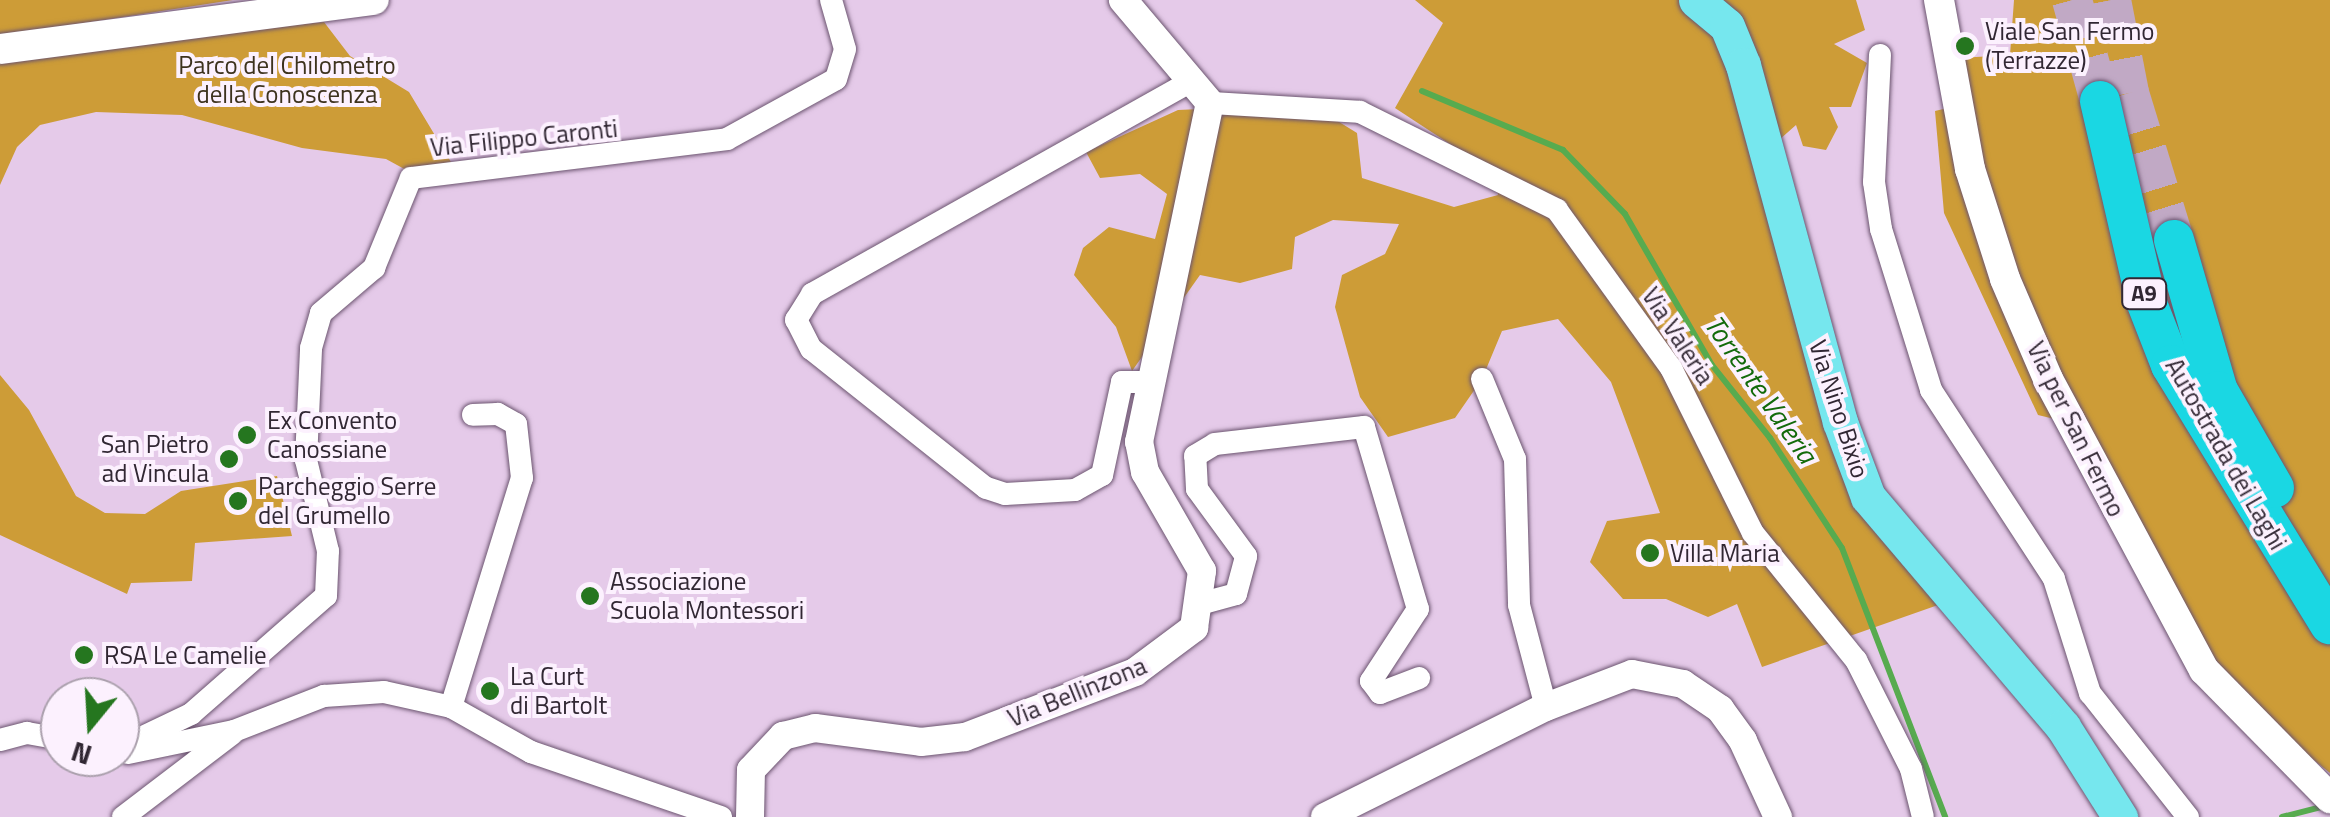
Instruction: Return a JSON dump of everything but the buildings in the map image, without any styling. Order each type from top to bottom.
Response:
[{"type":"highway","name":"Autostrada dei Laghi","points":[[2100,100],[2146,302],[2170,365],[2330,575]]},
{"type":"highway","name":"Autostrada dei Laghi","points":[[2174,240],[2242,464],[2330,624]]},
{"type":"main road","points":[[0,48],[374,0]]},
{"type":"main road","name":"Via Nino Bixio","points":[[1696,0],[1727,26],[1742,64],[1850,456],[1868,496],[2064,727],[2120,817]]},
{"type":"main road","name":"Via per San Fermo","points":[[1938,0],[1970,169],[2005,279],[2048,379],[2204,670],[2330,798]]},
{"type":"street","name":"Via Filippo Caronti","points":[[140,740],[191,714],[326,596],[328,551],[306,460],[311,348],[321,313],[374,268],[411,178],[726,139],[836,80],[845,49],[830,0]]},
{"type":"street","points":[[1122,0],[1210,103],[1148,382],[1139,442],[1145,472],[1194,547],[1202,604],[1236,594],[1246,556],[1197,489],[1196,456],[1216,444],[1364,426],[1418,608],[1370,681],[1380,693],[1420,678]]},
{"type":"street","points":[[1880,56],[1876,198],[1931,390],[2054,579],[2090,693],[2188,817]]},
{"type":"street","points":[[1148,382],[1122,382],[1102,475],[1076,490],[1004,494],[986,488],[811,349],[796,320],[812,294],[1192,81]]},
{"type":"street","name":"Via Valeria","points":[[1210,103],[1360,112],[1557,210],[1672,368],[1753,533],[1856,660],[1911,768],[1923,817]]},
{"type":"street","points":[[1482,379],[1516,460],[1519,604],[1546,707]]},
{"type":"street","points":[[451,707],[522,478],[516,424],[498,414],[473,416]]},
{"type":"street","name":"Via Bellinzona","points":[[750,817],[751,770],[784,736],[815,728],[920,742],[965,737],[1161,657],[1194,628],[1202,604]]},
{"type":"street","points":[[1325,817],[1546,707],[1632,674],[1683,684],[1720,709],[1743,741],[1778,817]]},
{"type":"street","points":[[140,747],[234,732],[324,696],[384,692],[451,707],[531,752],[720,817]]},
{"type":"street","points":[[123,817],[234,732]]},
{"type":"street","points":[[0,740],[27,733],[40,735]]},
{"type":"green space","points":[[0,0],[233,0],[0,36]]},
{"type":"green space","points":[[1415,0],[1856,0],[1865,30],[1834,44],[1867,63],[1851,107],[1829,107],[1838,127],[1826,150],[1803,146],[1796,125],[1779,140],[1849,415],[1882,498],[1958,598],[1762,667],[1737,604],[1708,617],[1666,599],[1623,599],[1590,562],[1607,521],[1660,513],[1611,382],[1558,319],[1502,331],[1482,379],[1455,418],[1388,437],[1360,397],[1335,307],[1342,275],[1385,254],[1399,224],[1333,220],[1295,237],[1292,269],[1240,283],[1200,275],[1132,371],[1116,327],[1074,275],[1083,248],[1109,227],[1155,239],[1167,194],[1140,174],[1100,178],[1086,152],[1178,110],[1310,104],[1357,133],[1362,178],[1454,207],[1498,195],[1494,173],[1395,108],[1443,23]]},
{"type":"green space","points":[[2014,0],[2330,0],[2330,773],[2234,696],[2079,425],[2038,415],[1944,213],[1935,111],[1964,104],[1959,58],[2010,55]]},
{"type":"green space","name":"Parco del Chilometro della Conoscenza","points":[[324,22],[350,56],[409,92],[451,162],[408,171],[386,159],[302,148],[182,115],[96,112],[40,125],[17,147],[0,185],[0,55]]},
{"type":"green space","points":[[0,375],[29,410],[76,496],[105,513],[145,514],[181,491],[277,476],[292,536],[195,543],[192,581],[131,583],[127,594],[0,535]]},
{"type":"waterway","name":"Torrente Valeria","points":[[1422,91],[1563,150],[1625,214],[1712,365],[1770,438],[1842,548],[1945,817]]},
{"type":"waterway","points":[[2282,817],[2325,806]]},
{"type":"tunnel","points":[[2072,0],[2100,101]]},
{"type":"tunnel","points":[[2111,0],[2129,93],[2174,240]]},
{"type":"place","name":"Viale San Fermo (Terrazze)","points":[[1965,46]]},
{"type":"place","name":"Ex Convento Canossiane","points":[[247,435]]},
{"type":"place","name":"San Pietro ad Vincula","points":[[229,459]]},
{"type":"place","name":"Parcheggio Serre del Grumello","points":[[238,501]]},
{"type":"place","name":"Villa Maria","points":[[1650,553]]},
{"type":"place","name":"Associazione Scuola Montessori","points":[[590,596]]},
{"type":"place","name":"RSA Le Camelie","points":[[84,655]]},
{"type":"place","name":"La Curt di Bartolt","points":[[490,691]]}]
